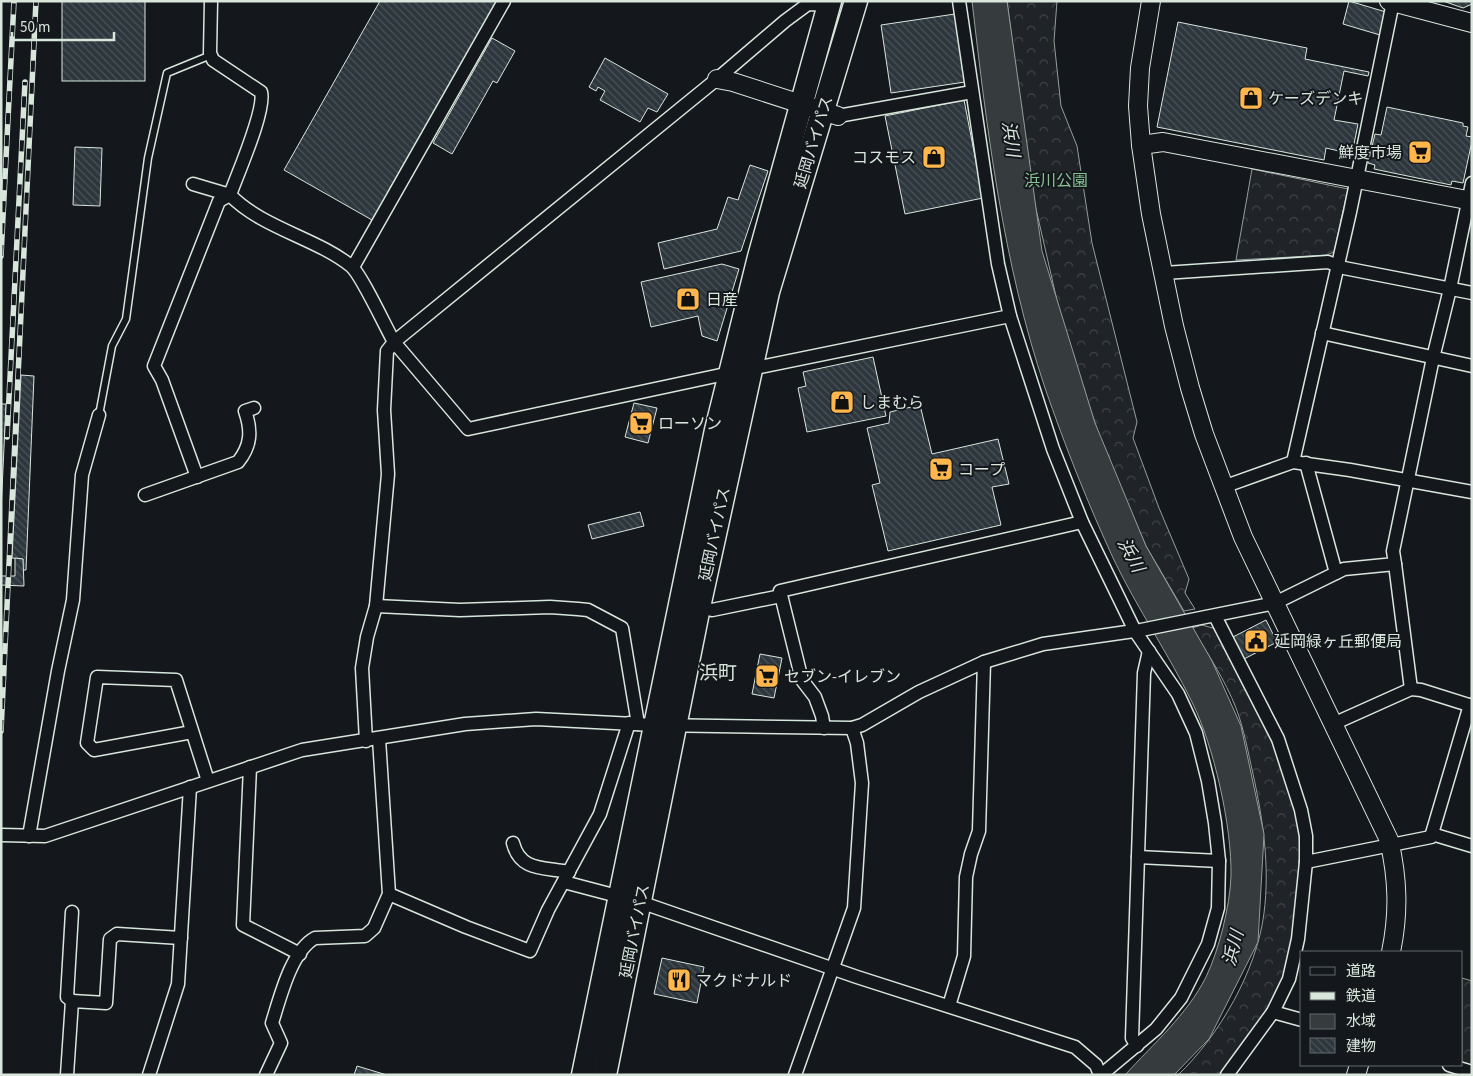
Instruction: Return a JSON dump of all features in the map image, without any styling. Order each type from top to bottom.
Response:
[{"type":"highway","name":"延岡バイパス","points":[[649,724],[699,607],[759,256],[820,111],[856,1]]},
{"type":"highway","name":"延岡バイパス","points":[[820,111],[830,3]]},
{"type":"highway","name":"延岡バイパス","points":[[605,1075],[630,900],[649,724],[740,371]]},
{"type":"highway","name":"延岡バイパス","points":[[583,1075],[630,900]]},
{"type":"street","points":[[197,477],[162,380],[154,366],[219,201],[230,195],[255,127],[263,98],[261,92],[213,60],[211,55],[212,1]]},
{"type":"street","points":[[353,267],[504,1]]},
{"type":"street","points":[[513,843],[517,857],[525,864],[857,977],[1075,1047],[1096,1065],[1101,1075],[1156,1030],[1181,998],[1208,944],[1218,908],[1219,860],[1208,781],[1196,734],[1178,694],[1148,651],[1082,522],[1053,449],[1010,316],[998,264],[959,1]]},
{"type":"street","points":[[1151,1],[1140,68],[1138,106],[1141,145],[1151,214],[1190,388],[1223,487],[1243,537],[1379,816],[1390,845],[1397,879],[1398,906],[1391,951]]},
{"type":"street","points":[[1336,573],[1299,463],[1322,333],[1356,179],[1391,2],[1472,23]]},
{"type":"street","points":[[366,741],[362,668],[367,637],[376,606],[388,474],[384,410],[387,351],[394,342],[808,4],[830,3]]},
{"type":"street","points":[[717,79],[733,82],[820,111],[972,92]]},
{"type":"street","points":[[1141,145],[1164,142],[1356,179],[1471,195],[1433,358],[1394,551],[1410,689]]},
{"type":"street","points":[[193,184],[230,195],[255,214],[353,267],[394,342],[468,429],[1010,316]]},
{"type":"street","points":[[1164,274],[1328,262],[1344,268],[1472,293]]},
{"type":"street","points":[[1322,333],[1472,366]]},
{"type":"street","points":[[145,495],[238,462],[246,452],[249,440],[250,428],[245,412],[254,408]]},
{"type":"street","points":[[29,836],[58,671],[73,600],[82,475],[98,415]]},
{"type":"street","points":[[1223,487],[1299,463],[1472,492]]},
{"type":"street","points":[[824,728],[815,697],[802,680],[780,592],[1082,522]]},
{"type":"street","points":[[1,835],[45,836],[302,750],[465,724],[536,719],[649,724],[852,728],[862,725],[919,692],[984,662],[1043,644],[1138,631],[1275,603],[1344,569],[1395,564]]},
{"type":"street","points":[[699,607],[712,610],[781,596]]},
{"type":"street","points":[[376,606],[460,610],[550,607],[588,610],[622,628],[649,724],[548,910],[530,951],[466,927],[389,894]]},
{"type":"street","points":[[1215,616],[1278,739],[1301,810],[1306,836],[1306,862],[1298,939],[1289,980],[1273,1012],[1227,1075]]},
{"type":"street","points":[[1137,1046],[1132,1038],[1144,673],[1148,651]]},
{"type":"street","points":[[949,1006],[964,956],[966,877],[979,831],[984,662]]},
{"type":"street","points":[[192,732],[94,750],[87,743],[97,677],[176,680],[208,781]]},
{"type":"street","points":[[1306,862],[1431,837],[1471,705],[1421,690],[1410,689],[1333,724]]},
{"type":"street","points":[[795,1075],[854,908],[862,783],[857,743],[852,728]]},
{"type":"street","points":[[266,1075],[281,1043],[272,1023],[290,967],[310,941],[315,938],[365,936],[374,928],[389,894],[379,739]]},
{"type":"street","points":[[250,767],[243,925],[300,954]]},
{"type":"street","points":[[149,1075],[178,984],[190,787]]},
{"type":"street","points":[[1432,834],[1472,846]]},
{"type":"street","points":[[1138,857],[1219,860]]},
{"type":"street","points":[[72,912],[67,997],[72,1001],[106,1003],[110,940],[117,934],[181,938]]},
{"type":"street","points":[[67,1075],[72,1001]]},
{"type":"street","points":[[1273,1012],[1300,1019]]},
{"type":"street","points":[[1452,1066],[1472,1072]]},
{"type":"lane","points":[[98,415],[112,346],[126,319],[148,158],[167,73],[211,55]]},
{"type":"green space","name":"浜川公園","points":[[1007,1],[1057,1],[1054,41],[1061,106],[1077,146],[1092,243],[1137,422],[1133,438],[1159,508],[1189,579],[1185,593],[1195,609],[1184,611],[1146,546],[1103,447],[1073,357],[1058,305],[1031,187]]},
{"type":"green space","points":[[1252,169],[1348,189],[1334,252],[1327,255],[1236,260]]},
{"type":"green space","points":[[1202,625],[1216,629],[1253,701],[1275,750],[1293,801],[1300,846],[1299,865],[1291,950],[1283,977],[1271,1004],[1219,1075],[1178,1075],[1208,1041],[1234,1001],[1245,979],[1260,935],[1266,896],[1266,861],[1262,826],[1257,791],[1246,741],[1236,708],[1227,687],[1192,628]]},
{"type":"green space","points":[[1463,978],[1472,981],[1472,1065],[1463,1062]]},
{"type":"water","name":"浜川","points":[[972,1],[1007,1],[1042,251],[1095,423],[1146,546],[1212,661],[1241,726],[1264,834],[1258,942],[1209,1039],[1174,1075],[1125,1075],[1179,1017],[1198,991],[1211,966],[1223,928],[1230,888],[1231,856],[1225,811],[1208,741],[1200,720],[1183,684],[1114,560],[1095,518],[1045,388],[1030,341],[1007,245],[998,196]]},
{"type":"building","points":[[62,1],[145,1],[145,81],[62,81]]},
{"type":"building","points":[[380,1],[497,1],[372,220],[284,170]]},
{"type":"building","points":[[1349,1],[1386,12],[1380,35],[1343,24]]},
{"type":"building","points":[[1443,1],[1472,1],[1472,4],[1463,8]]},
{"type":"building","points":[[955,14],[965,82],[891,93],[881,25]]},
{"type":"building","name":"ケーズデンキ","points":[[1178,22],[1307,48],[1305,59],[1369,72],[1368,76],[1344,71],[1334,120],[1358,124],[1352,154],[1326,148],[1324,160],[1157,127]]},
{"type":"building","points":[[492,38],[515,51],[497,83],[493,81],[452,154],[433,143]]},
{"type":"building","points":[[605,58],[668,94],[657,112],[648,108],[640,122],[600,100],[605,91],[598,87],[596,91],[589,87]]},
{"type":"building","name":"コスモス","points":[[964,100],[983,198],[905,214],[885,116]]},
{"type":"building","name":"鮮度市場","points":[[1387,107],[1463,123],[1463,126],[1468,127],[1466,136],[1472,137],[1472,141],[1463,183],[1452,181],[1451,185],[1374,169],[1375,165],[1368,163],[1375,134],[1381,135]]},
{"type":"building","points":[[75,147],[102,148],[100,206],[73,205]]},
{"type":"building","points":[[750,165],[768,171],[741,251],[664,269],[658,243],[717,229],[728,197],[738,200]]},
{"type":"building","name":"日産","points":[[722,264],[739,269],[717,341],[702,336],[698,316],[651,327],[641,282]]},
{"type":"building","name":"しまむら","points":[[873,357],[886,416],[807,432],[798,388],[806,386],[803,372]]},
{"type":"building","points":[[21,375],[34,376],[26,570],[22,570],[23,559],[12,558]]},
{"type":"building","name":"ローソン","points":[[634,403],[657,408],[648,443],[625,437]]},
{"type":"building","points":[[1,404],[6,404],[1,512]]},
{"type":"building","name":"コープ","points":[[920,405],[932,454],[998,439],[1009,484],[992,487],[1001,525],[888,551],[872,485],[880,483],[867,428],[889,423],[890,412]]},
{"type":"building","points":[[640,512],[644,526],[592,539],[588,525]]},
{"type":"building","points":[[15,558],[23,559],[24,586],[1,585],[1,576],[15,576]]},
{"type":"building","points":[[1266,620],[1277,642],[1244,659],[1233,637]]},
{"type":"building","name":"セブン-イレブン","points":[[760,654],[782,658],[774,698],[752,694]]},
{"type":"building","name":"マクドナルド","points":[[662,958],[704,967],[697,1003],[654,994]]},
{"type":"building","points":[[357,1066],[387,1075],[354,1075]]},
{"type":"railway","points":[[1,256],[14,1]]},
{"type":"railway","points":[[1,731],[36,1]]},
{"type":"railway","points":[[7,437],[25,82]]},
{"type":"place","name":"ケーズデンキ","points":[[1251,98]]},
{"type":"place","name":"鮮度市場","points":[[1420,152]]},
{"type":"place","name":"コスモス","points":[[934,157]]},
{"type":"place","name":"日産","points":[[688,299]]},
{"type":"place","name":"しまむら","points":[[842,402]]},
{"type":"place","name":"ローソン","points":[[641,423]]},
{"type":"place","name":"コープ","points":[[941,469]]},
{"type":"place","name":"延岡緑ヶ丘郵便局","points":[[1256,641]]},
{"type":"place","name":"セブン-イレブン","points":[[767,676]]},
{"type":"place","name":"マクドナルド","points":[[679,980]]},
{"type":"district","name":"浜町","points":[[718,672]]}]
